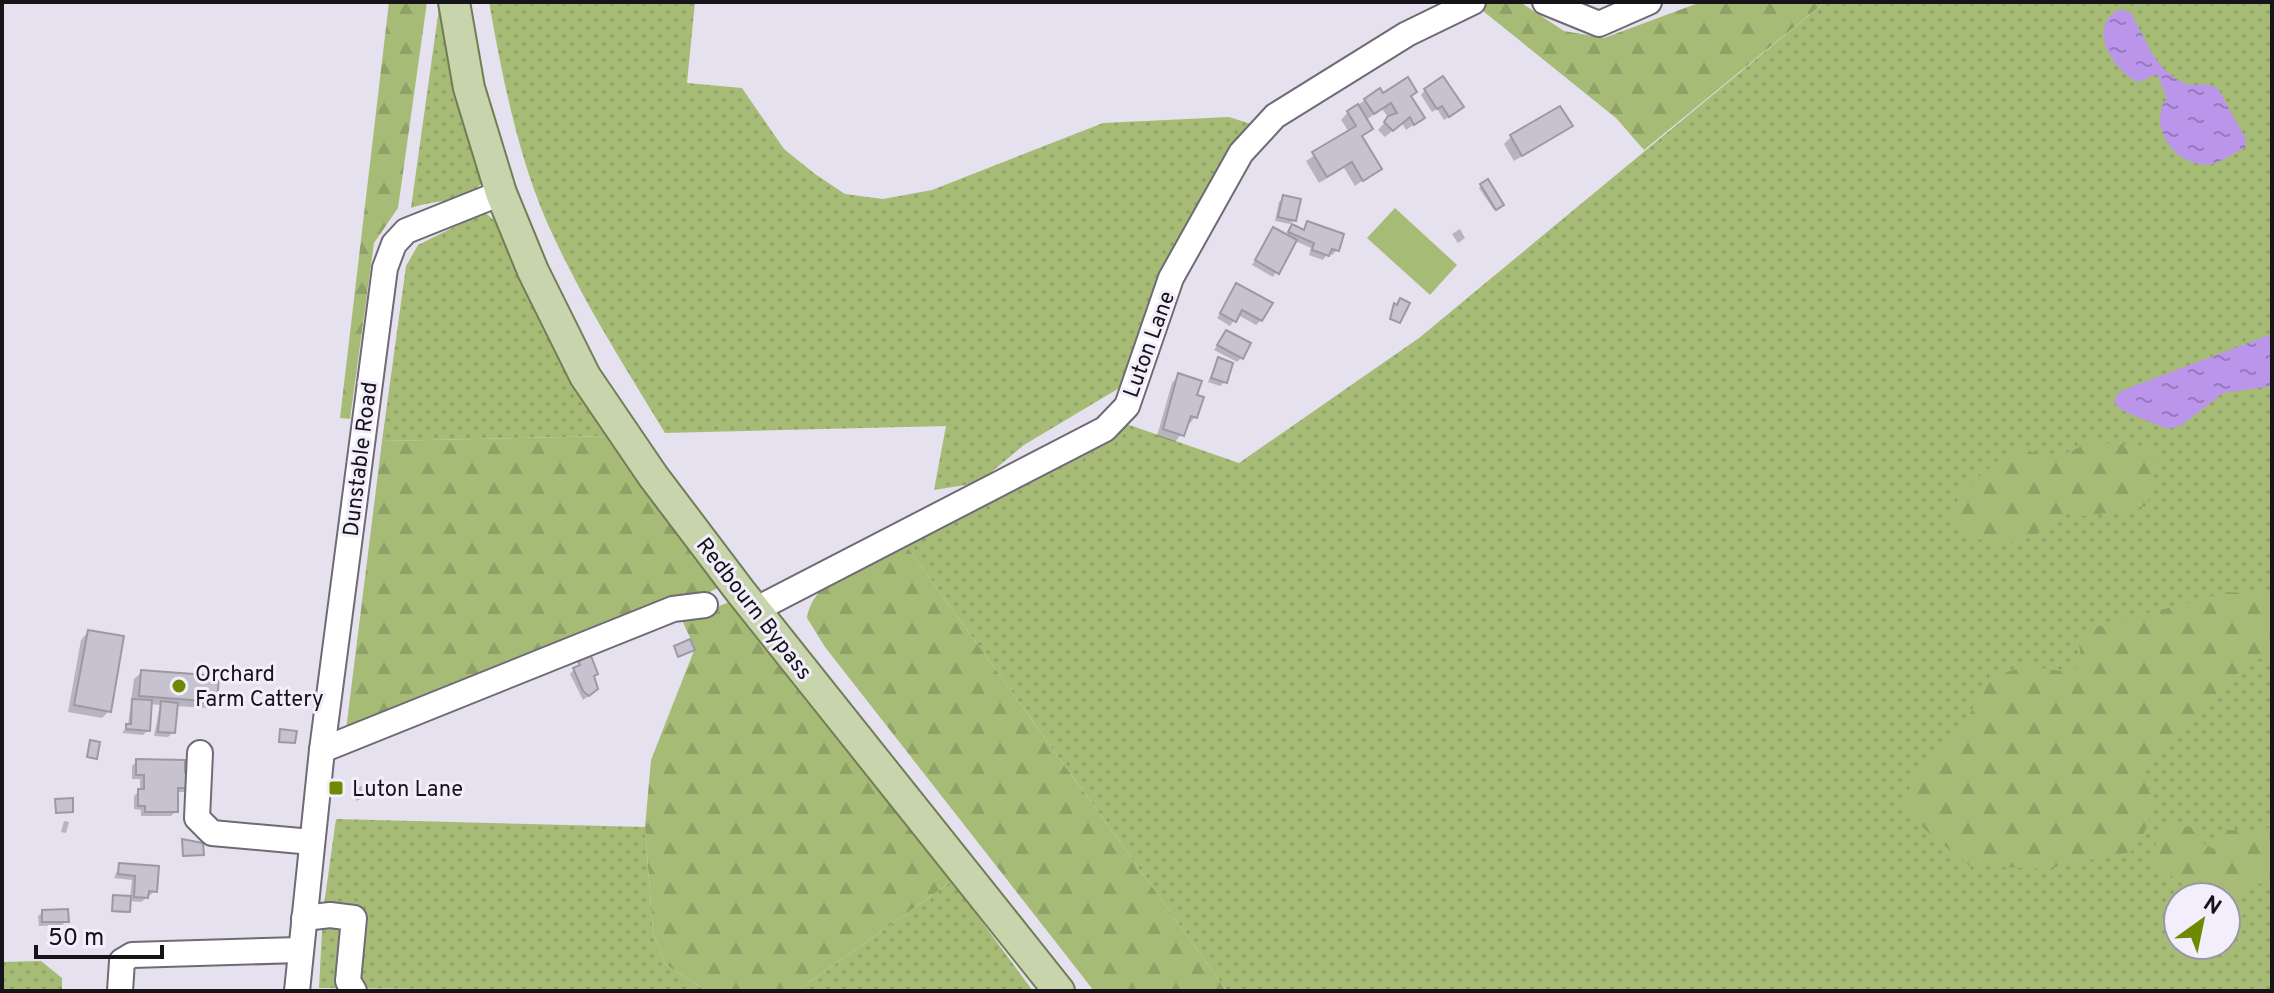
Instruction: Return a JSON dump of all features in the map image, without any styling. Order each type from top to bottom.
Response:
[{"type":"main road","points":[[454,2],[469,88],[501,193]]},
{"type":"main road","name":"Redbourn Bypass","points":[[501,193],[533,271],[585,376],[653,476],[755,610],[1059,991]]},
{"type":"street","name":"Luton Lane","points":[[755,610],[1105,429],[1127,406],[1171,278],[1241,153],[1275,116],[1407,34],[1473,2]]},
{"type":"street","points":[[1545,2],[1599,24],[1649,2]]},
{"type":"street","name":"Dunstable Road","points":[[297,991],[322,750],[385,268],[394,244],[406,231],[501,193]]},
{"type":"street","points":[[322,750],[673,609],[705,605]]},
{"type":"street","points":[[200,753],[197,818],[212,833],[312,842]]},
{"type":"street","points":[[304,918],[330,915],[354,918],[348,981],[354,991]]},
{"type":"street","points":[[120,991],[119,969],[122,961],[132,955],[300,950]]},
{"type":"green space","points":[[389,2],[427,2],[398,208],[374,243],[350,419],[340,418]]},
{"type":"green space","points":[[489,2],[695,2],[687,83],[742,88],[784,149],[845,194],[883,199],[932,190],[1103,123],[1229,117],[1251,124],[1163,279],[1121,387],[1024,445],[978,483],[934,490],[946,426],[665,433],[587,302],[546,220],[519,140]]},
{"type":"green space","points":[[1491,2],[1520,2],[1564,31],[1604,38],[1701,2],[1825,2],[1644,150],[1616,118],[1478,7]]},
{"type":"green space","points":[[1825,2],[2272,2],[2272,991],[1227,991],[906,545],[1115,420],[1239,463],[1419,338]]},
{"type":"green space","points":[[439,8],[484,181],[458,198],[411,208]]},
{"type":"green space","points":[[1395,208],[1457,265],[1430,295],[1367,238]]},
{"type":"green space","points":[[484,212],[500,225],[609,436],[382,441],[406,266],[418,245]]},
{"type":"green space","points":[[609,436],[722,586],[701,596],[666,598],[346,730],[382,441]]},
{"type":"green space","points":[[2091,442],[2145,446],[2158,460],[2147,506],[2086,516],[2068,514],[2038,534],[2011,544],[1984,541],[1952,523],[1959,494],[1997,461],[2020,448],[2053,459]]},
{"type":"green space","points":[[906,545],[1227,991],[1094,991],[825,647],[807,618],[812,603],[821,591],[846,571]]},
{"type":"green space","points":[[2224,592],[2272,594],[2272,656],[2251,661],[2143,766],[2150,791],[2151,811],[2146,830],[2131,852],[2044,869],[1968,865],[1921,826],[1903,801],[1920,769],[1964,725],[1990,676],[2030,666],[2071,673],[2081,660],[2078,634]]},
{"type":"green space","points":[[734,600],[952,881],[797,991],[706,991],[665,964],[653,932],[645,827],[651,760],[695,648],[679,614],[707,611]]},
{"type":"green space","points":[[336,819],[645,827],[653,932],[665,964],[706,991],[319,988],[323,912]]},
{"type":"green space","points":[[2170,825],[2191,827],[2203,843],[2214,849],[2227,830],[2266,830],[2272,825],[2272,889],[2254,881],[2242,895],[2242,881],[2178,881],[2151,860],[2157,840]]},
{"type":"green space","points":[[952,881],[1033,991],[797,991]]},
{"type":"green space","points":[[41,961],[62,978],[62,991],[2,991],[2,962]]},
{"type":"water","points":[[2120,9],[2130,12],[2152,54],[2176,79],[2218,89],[2246,138],[2245,147],[2211,164],[2186,160],[2176,152],[2162,132],[2161,109],[2167,98],[2157,74],[2138,82],[2120,68],[2107,48],[2105,26]]},
{"type":"water","points":[[2272,334],[2272,386],[2223,393],[2182,425],[2168,429],[2123,411],[2114,402],[2118,393],[2131,387]]},
{"type":"building","points":[[1443,76],[1464,107],[1449,117],[1442,106],[1437,109],[1424,89]]},
{"type":"building","points":[[1408,77],[1417,92],[1411,96],[1425,118],[1414,125],[1410,117],[1393,131],[1384,122],[1388,116],[1397,113],[1391,103],[1374,114],[1364,99],[1380,88],[1383,93]]},
{"type":"building","points":[[1358,104],[1373,129],[1362,136],[1382,169],[1363,181],[1352,162],[1327,177],[1312,152],[1356,126],[1347,111]]},
{"type":"building","points":[[1560,106],[1573,126],[1522,156],[1510,135]]},
{"type":"building","points":[[1488,179],[1504,205],[1496,210],[1480,184]]},
{"type":"building","points":[[1283,195],[1301,199],[1296,221],[1278,217]]},
{"type":"building","points":[[1307,221],[1344,234],[1339,251],[1332,249],[1329,256],[1312,250],[1314,243],[1288,232],[1292,224],[1304,230]]},
{"type":"building","points":[[1273,227],[1297,240],[1279,274],[1255,260]]},
{"type":"building","points":[[1236,283],[1273,303],[1262,321],[1242,310],[1236,322],[1220,313]]},
{"type":"building","points":[[1400,298],[1410,303],[1400,323],[1390,319],[1394,303],[1397,305]]},
{"type":"building","points":[[1226,330],[1251,343],[1243,359],[1217,345]]},
{"type":"building","points":[[1218,357],[1233,363],[1227,383],[1211,378]]},
{"type":"building","points":[[1178,373],[1202,381],[1197,395],[1204,397],[1197,418],[1191,416],[1184,436],[1163,429]]},
{"type":"building","points":[[88,630],[124,636],[111,712],[74,705]]},
{"type":"building","points":[[690,639],[695,650],[678,657],[674,646]]},
{"type":"building","points":[[591,656],[598,674],[594,676],[598,689],[589,696],[583,691],[573,668],[580,665],[578,661]]},
{"type":"building","name":"Orchard Farm Cattery","points":[[141,670],[219,676],[217,702],[139,696]]},
{"type":"building","points":[[132,699],[152,700],[150,731],[126,729],[126,724],[131,724]]},
{"type":"building","points":[[161,701],[178,703],[175,733],[158,732]]},
{"type":"building","points":[[280,729],[297,731],[295,743],[279,742]]},
{"type":"building","points":[[90,740],[100,742],[97,759],[87,757]]},
{"type":"building","points":[[136,759],[185,760],[185,772],[192,772],[192,788],[178,788],[178,812],[145,812],[145,806],[138,806],[138,789],[144,789],[144,775],[136,775]]},
{"type":"building","points":[[73,798],[73,812],[56,813],[55,799]]},
{"type":"building","points":[[182,839],[203,843],[204,855],[183,856]]},
{"type":"building","points":[[119,863],[159,866],[157,892],[149,891],[148,898],[134,897],[135,876],[118,874]]},
{"type":"building","points":[[113,895],[131,896],[130,912],[112,911]]},
{"type":"building","points":[[68,909],[69,922],[42,922],[42,910]]},
{"type":"place","name":"Orchard Farm Cattery","points":[[179,686]]},
{"type":"place","name":"Luton Lane","points":[[336,788]]}]
